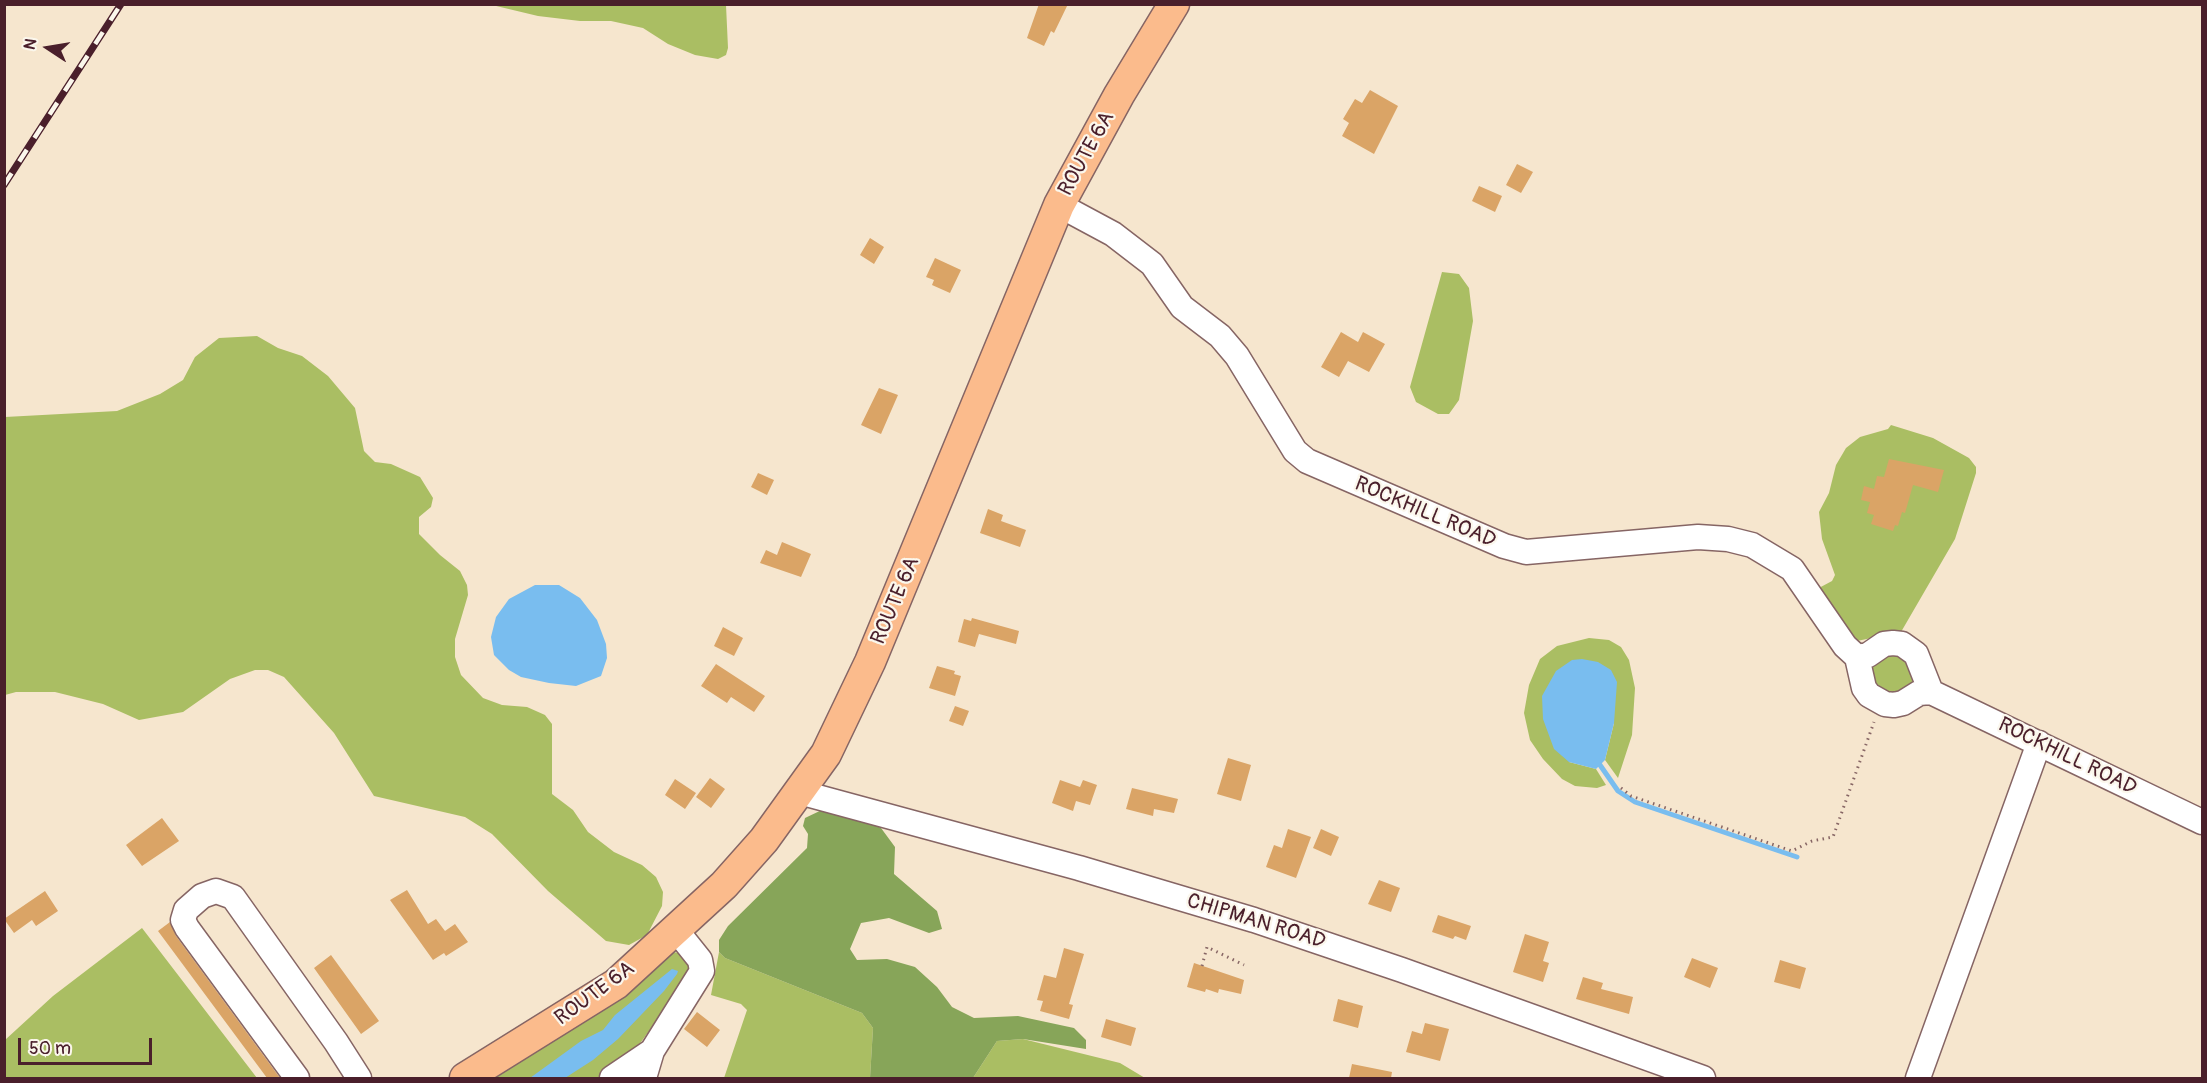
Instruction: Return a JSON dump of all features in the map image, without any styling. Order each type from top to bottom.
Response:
[{"type":"main road","name":"ROUTE 6A","points":[[465,1078],[616,984],[731,878],[764,840],[826,754],[870,662],[1059,205],[1119,95],[1174,4]]},
{"type":"street","name":"ROCKHILL ROAD","points":[[1059,205],[1113,234],[1152,264],[1182,307],[1220,336],[1237,357],[1295,451],[1307,461],[1504,546],[1526,552],[1698,537],[1728,539],[1752,544],[1792,569],[1845,646],[1857,657],[1864,688],[1869,695],[1881,703]]},
{"type":"street","points":[[1857,657],[1868,655],[1884,644],[1902,644],[1910,648],[1920,661],[1925,682],[1931,692],[1919,693],[1903,703],[1894,705],[1881,703]]},
{"type":"street","name":"ROCKHILL ROAD","points":[[1931,692],[2202,822]]},
{"type":"street","points":[[1918,1078],[2039,743]]},
{"type":"street","name":"CHIPMAN ROAD","points":[[799,792],[1079,868],[1254,920],[1402,970],[1703,1078]]},
{"type":"street","points":[[297,1078],[187,928],[183,920],[186,910],[202,896],[216,891],[233,897],[359,1078]]},
{"type":"street","points":[[644,1078],[652,1051],[702,971],[700,960],[676,930]]},
{"type":"street","points":[[612,1078],[652,1051]]},
{"type":"path","points":[[1621,788],[1632,796],[1792,851],[1812,842],[1829,839],[1833,837],[1881,703]]},
{"type":"path","points":[[1202,966],[1207,947],[1244,965]]},
{"type":"green space","points":[[492,5],[726,5],[728,48],[726,55],[718,59],[695,55],[668,44],[643,28],[611,21],[580,21],[538,16]]},
{"type":"green space","points":[[1442,272],[1459,274],[1469,288],[1473,321],[1459,400],[1449,414],[1438,414],[1416,402],[1410,387]]},
{"type":"green space","points":[[257,336],[278,348],[302,356],[328,376],[355,408],[364,451],[375,462],[391,464],[420,477],[433,498],[431,507],[419,517],[419,534],[460,571],[467,585],[468,595],[455,639],[455,657],[461,675],[483,698],[502,705],[527,707],[545,715],[552,724],[552,794],[573,810],[588,832],[614,852],[642,865],[656,877],[663,892],[662,906],[647,935],[629,945],[606,941],[548,891],[492,834],[465,817],[374,796],[334,733],[284,677],[268,670],[255,670],[230,679],[183,712],[139,720],[103,704],[55,692],[16,692],[5,695],[5,417],[117,411],[160,394],[183,380],[195,357],[219,338]]},
{"type":"green space","points":[[1891,425],[1933,438],[1969,458],[1976,467],[1976,473],[1955,539],[1901,632],[1852,642],[1817,589],[1832,581],[1835,575],[1822,539],[1819,512],[1829,493],[1836,465],[1846,448],[1860,437],[1888,429]]},
{"type":"green space","points":[[1589,638],[1609,640],[1621,647],[1629,660],[1635,688],[1632,735],[1618,778],[1605,760],[1614,723],[1569,762],[1596,769],[1606,785],[1597,788],[1575,786],[1562,779],[1543,759],[1530,740],[1524,713],[1529,685],[1540,659],[1557,646]]},
{"type":"green space","points":[[1883,653],[1906,656],[1915,677],[1908,691],[1880,695],[1869,670],[1871,663]]},
{"type":"green space","points":[[826,808],[844,810],[881,828],[895,847],[894,874],[937,911],[942,929],[929,933],[889,918],[861,923],[850,949],[857,960],[887,959],[915,967],[937,987],[952,1007],[974,1018],[1018,1016],[1074,1028],[1086,1040],[1086,1049],[1023,1039],[997,1041],[973,1078],[870,1078],[873,1028],[862,1013],[725,958],[719,952],[719,940],[728,926],[807,848],[808,834],[803,826],[805,818]]},
{"type":"green space","points":[[142,928],[257,1078],[5,1078],[5,1040],[53,996]]},
{"type":"green space","points":[[672,952],[680,953],[689,960],[691,973],[641,1042],[624,1061],[609,1071],[597,1078],[481,1078]]},
{"type":"green space","points":[[719,952],[725,958],[862,1013],[873,1028],[870,1078],[724,1078],[747,1010],[741,1004],[711,995]]},
{"type":"green space","points":[[1023,1039],[1120,1063],[1145,1078],[973,1078],[997,1041]]},
{"type":"water","points":[[535,585],[559,585],[580,598],[597,620],[606,644],[607,658],[601,676],[576,686],[549,683],[521,677],[509,670],[494,655],[491,637],[496,617],[509,599]]},
{"type":"water","points":[[1572,660],[1598,662],[1611,670],[1617,682],[1614,723],[1605,760],[1596,769],[1569,762],[1554,749],[1543,719],[1542,696],[1556,671]]},
{"type":"water","points":[[672,969],[678,971],[677,974],[664,991],[618,1039],[593,1060],[565,1078],[530,1078],[581,1041],[603,1030],[615,1015]]},
{"type":"building","points":[[1039,4],[1068,4],[1054,33],[1051,31],[1044,46],[1027,38]]},
{"type":"building","points":[[1370,90],[1398,106],[1374,154],[1342,136],[1349,123],[1343,119],[1355,99],[1362,103]]},
{"type":"building","points":[[1517,164],[1533,172],[1521,193],[1506,185]]},
{"type":"building","points":[[1479,186],[1502,196],[1495,212],[1472,201]]},
{"type":"building","points":[[870,238],[884,247],[874,264],[860,255]]},
{"type":"building","points":[[935,258],[961,270],[950,293],[932,285],[934,280],[926,277]]},
{"type":"building","points":[[1341,332],[1358,342],[1363,332],[1385,344],[1369,372],[1348,361],[1339,377],[1321,367]]},
{"type":"building","points":[[879,388],[898,395],[881,434],[861,425]]},
{"type":"building","points":[[1889,459],[1944,470],[1938,492],[1913,485],[1905,513],[1902,512],[1898,526],[1895,525],[1893,531],[1871,524],[1874,515],[1867,513],[1870,502],[1861,500],[1864,486],[1874,489],[1877,476],[1884,477]]},
{"type":"building","points":[[758,473],[774,480],[767,495],[751,487]]},
{"type":"building","points":[[988,509],[1003,515],[1001,521],[1026,530],[1020,547],[980,533]]},
{"type":"building","points":[[782,542],[811,554],[801,577],[760,563],[766,550],[777,555]]},
{"type":"building","points":[[972,618],[1019,631],[1016,644],[979,634],[975,647],[958,642],[964,619],[971,621]]},
{"type":"building","points":[[723,627],[743,638],[734,656],[714,646]]},
{"type":"building","points":[[716,664],[765,696],[754,712],[731,697],[727,703],[701,686]]},
{"type":"building","points":[[937,666],[955,671],[954,674],[961,676],[955,696],[929,688]]},
{"type":"building","points":[[955,706],[969,711],[963,726],[949,721]]},
{"type":"building","points":[[1228,758],[1251,765],[1241,801],[1217,794]]},
{"type":"building","points":[[710,778],[725,789],[711,808],[696,797]]},
{"type":"building","points":[[675,779],[696,793],[685,809],[665,795]]},
{"type":"building","points":[[1060,780],[1080,787],[1083,780],[1097,785],[1090,805],[1076,801],[1073,811],[1052,803]]},
{"type":"building","points":[[1132,788],[1178,799],[1174,813],[1154,809],[1153,816],[1126,809]]},
{"type":"building","points":[[162,818],[179,841],[142,866],[126,845]]},
{"type":"building","points":[[1288,829],[1311,837],[1296,878],[1266,867],[1274,845],[1282,848]]},
{"type":"building","points":[[1321,829],[1339,837],[1331,856],[1313,848]]},
{"type":"building","points":[[1379,880],[1400,888],[1391,912],[1368,904]]},
{"type":"building","points":[[407,890],[428,924],[436,919],[445,931],[455,924],[468,942],[446,956],[444,953],[433,960],[390,900]]},
{"type":"building","points":[[45,891],[58,911],[36,926],[32,920],[14,933],[4,919]]},
{"type":"building","points":[[1438,915],[1471,926],[1466,940],[1455,936],[1453,939],[1432,932]]},
{"type":"building","points":[[170,922],[176,936],[280,1078],[267,1078],[158,931]]},
{"type":"building","points":[[1525,934],[1549,942],[1543,961],[1549,963],[1543,982],[1513,972]]},
{"type":"building","points":[[1064,948],[1084,954],[1069,1004],[1073,1005],[1069,1019],[1040,1011],[1043,1001],[1037,1000],[1044,975],[1056,978]]},
{"type":"building","points":[[331,955],[379,1021],[361,1034],[314,968]]},
{"type":"building","points":[[1692,958],[1718,968],[1710,988],[1684,977]]},
{"type":"building","points":[[1780,960],[1806,968],[1800,989],[1774,982]]},
{"type":"building","points":[[1194,963],[1244,980],[1241,994],[1219,989],[1218,993],[1206,989],[1205,992],[1187,987]]},
{"type":"building","points":[[1583,977],[1603,983],[1601,989],[1633,997],[1629,1014],[1576,999]]},
{"type":"building","points":[[1338,999],[1363,1006],[1358,1028],[1333,1021]]},
{"type":"building","points":[[697,1012],[720,1030],[707,1047],[684,1029]]},
{"type":"building","points":[[1106,1019],[1136,1028],[1131,1046],[1101,1037]]},
{"type":"building","points":[[1425,1023],[1449,1029],[1440,1061],[1406,1052],[1412,1031],[1422,1034]]},
{"type":"building","points":[[1352,1064],[1392,1072],[1391,1078],[1349,1078]]},
{"type":"waterway","points":[[1600,765],[1618,791],[1635,802],[1797,857]]},
{"type":"railway","points":[[4,185],[121,4]]}]
